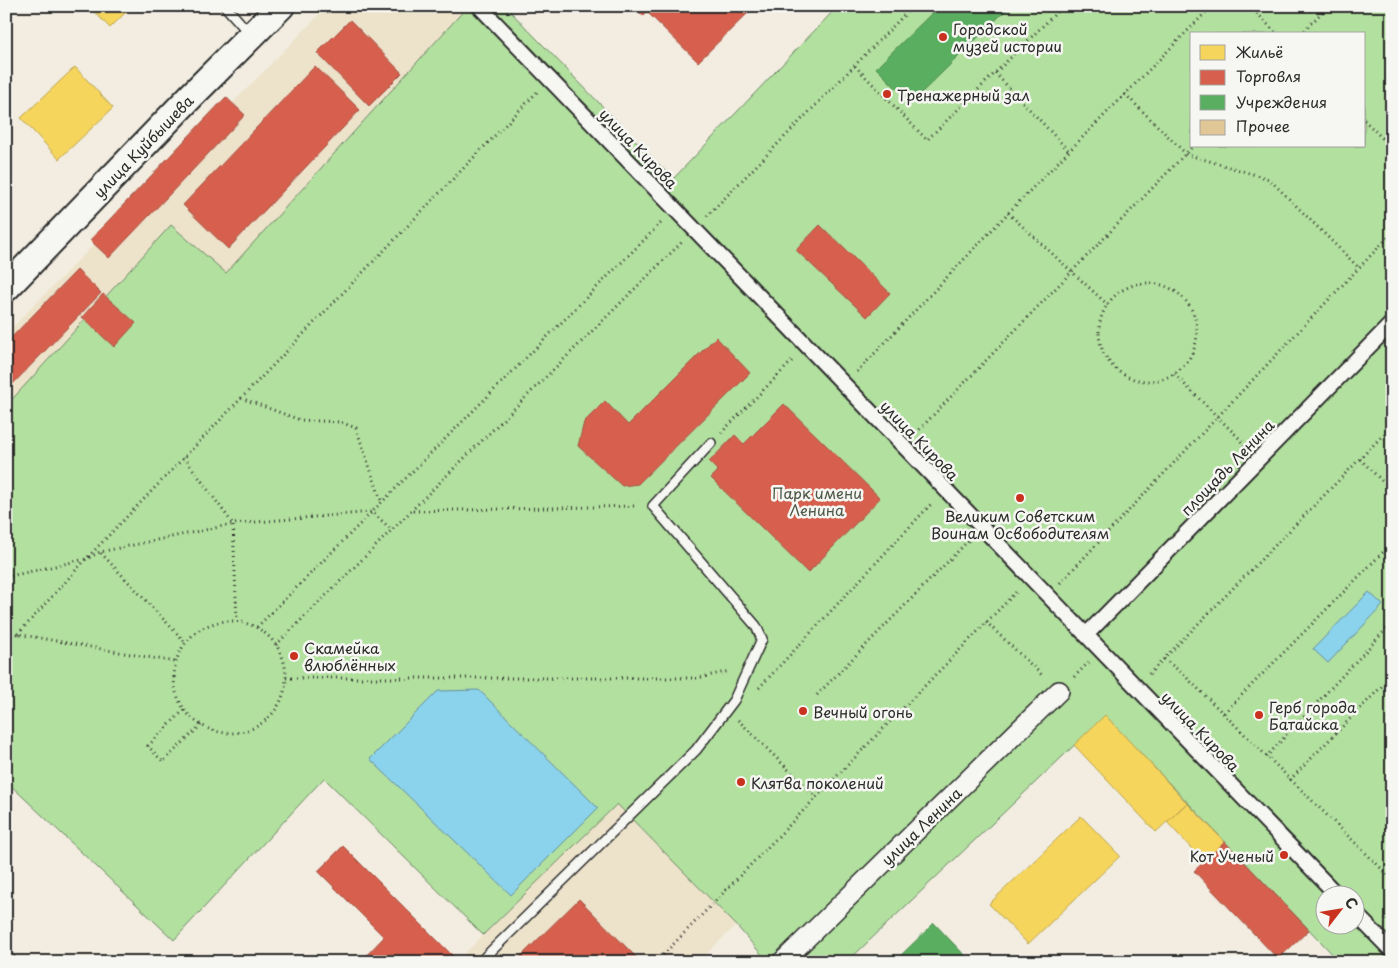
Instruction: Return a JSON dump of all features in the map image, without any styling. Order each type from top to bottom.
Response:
[{"type":"main road","name":"улица Куйбышева","points":[[6,288],[281,6]]},
{"type":"street","name":"улица Кирова","points":[[479,6],[1328,886]]},
{"type":"street","name":"площадь Ленина","points":[[1086,635],[1392,322]]},
{"type":"street","name":"улица Ленина","points":[[782,962],[1059,691]]},
{"type":"street","points":[[1366,924],[1392,951]]},
{"type":"lane","points":[[224,6],[251,36]]},
{"type":"lane","points":[[480,962],[696,750],[734,700],[750,666],[762,639],[756,626],[652,506],[711,443]]},
{"type":"path","points":[[276,645],[694,230],[913,6]]},
{"type":"path","points":[[855,66],[927,140],[1063,6]]},
{"type":"path","points":[[844,385],[1008,213],[1212,6]]},
{"type":"path","points":[[1250,6],[1275,32]]},
{"type":"path","points":[[1303,32],[1328,6]]},
{"type":"path","points":[[995,73],[1069,151]]},
{"type":"path","points":[[18,634],[86,559],[549,79]]},
{"type":"path","points":[[1125,94],[1186,154],[1269,179],[1359,268]]},
{"type":"path","points":[[1366,122],[1392,148]]},
{"type":"path","points":[[903,446],[1192,148]]},
{"type":"path","points":[[257,627],[675,210]]},
{"type":"path","points":[[1008,213],[1108,305]]},
{"type":"path","points":[[1048,596],[1219,418],[1392,233]]},
{"type":"path","points":[[1148,283],[1164,285],[1178,293],[1189,304],[1196,319],[1197,335],[1194,350],[1186,364],[1174,374],[1158,381],[1142,381],[1126,376],[1113,366],[1103,353],[1099,336],[1100,320],[1108,305],[1118,293],[1132,286],[1148,283]]},
{"type":"path","points":[[711,443],[806,346]]},
{"type":"path","points":[[1174,374],[1240,439],[1253,465]]},
{"type":"path","points":[[241,398],[300,420],[340,422],[356,428],[382,503]]},
{"type":"path","points":[[1136,687],[1392,426]]},
{"type":"path","points":[[184,457],[233,524],[237,621]]},
{"type":"path","points":[[1360,459],[1392,490]]},
{"type":"path","points":[[753,693],[945,490]]},
{"type":"path","points":[[412,511],[652,506]]},
{"type":"path","points":[[6,577],[86,559],[100,552],[233,524],[372,512],[392,530]]},
{"type":"path","points":[[817,695],[982,528]]},
{"type":"path","points":[[1224,714],[1392,543]]},
{"type":"path","points":[[100,552],[185,642]]},
{"type":"path","points":[[656,962],[815,796],[1030,577]]},
{"type":"path","points":[[223,621],[237,621],[257,627],[276,645],[284,661],[286,678],[283,695],[276,710],[264,722],[249,730],[233,733],[216,732],[201,726],[184,710],[174,687],[175,662],[185,642],[196,632],[208,625],[223,621]]},
{"type":"path","points":[[986,622],[1059,691],[1101,651]]},
{"type":"path","points":[[1266,757],[1392,623]]},
{"type":"path","points":[[6,632],[175,662]]},
{"type":"path","points":[[1164,659],[1181,672],[1392,879]]},
{"type":"path","points":[[286,678],[698,678],[750,666]]},
{"type":"path","points":[[1290,780],[1392,676]]},
{"type":"path","points":[[727,709],[815,796]]},
{"type":"path","points":[[184,710],[148,746],[163,762],[201,726]]},
{"type":"shaded area","points":[[328,6],[463,6],[465,9],[226,274],[171,225],[6,406],[6,334]]},
{"type":"shaded area","points":[[617,804],[736,925],[698,962],[456,962]]},
{"type":"green space","name":"Парк имени Ленина","points":[[468,6],[505,6],[673,179],[838,6],[1392,6],[1392,962],[1340,962],[1105,716],[847,962],[768,962],[736,925],[617,804],[483,935],[324,778],[174,940],[6,781],[6,406],[171,225],[226,273]]},
{"type":"water","points":[[1369,592],[1383,605],[1328,663],[1313,649]]},
{"type":"water","points":[[479,690],[598,808],[511,895],[370,759],[438,691]]},
{"type":"building: Жильё","points":[[89,6],[132,6],[110,28]]},
{"type":"building: Жильё","points":[[75,67],[113,108],[59,159],[21,118]]},
{"type":"building: Жильё","points":[[1105,715],[1187,803],[1156,832],[1074,745]]},
{"type":"building: Жильё","points":[[1187,803],[1225,842],[1204,862],[1167,822]]},
{"type":"building: Жильё","points":[[1081,816],[1120,856],[1028,944],[989,904]]},
{"type":"building: Торговля","points":[[633,6],[754,7],[698,62],[647,12],[643,16]]},
{"type":"building: Торговля","points":[[350,20],[402,73],[369,106],[317,53]]},
{"type":"building: Торговля","points":[[315,66],[360,110],[228,249],[183,205]]},
{"type":"building: Торговля","points":[[226,97],[245,115],[109,258],[90,240]]},
{"type":"building: Торговля","points":[[820,225],[890,293],[867,317],[796,250]]},
{"type":"building: Торговля","points":[[77,270],[101,293],[6,391],[6,343]]},
{"type":"building: Торговля","points":[[103,294],[136,323],[114,347],[82,317]]},
{"type":"building: Торговля","points":[[716,337],[750,373],[638,484],[622,486],[578,446],[584,422],[605,401],[628,425]]},
{"type":"building: Торговля","points":[[784,404],[880,498],[808,573],[711,478],[718,471],[709,462],[735,435],[744,444]]},
{"type":"building: Торговля","points":[[1225,842],[1309,930],[1278,959],[1194,871]]},
{"type":"building: Торговля","points":[[343,846],[457,960],[360,962],[384,937],[318,871]]},
{"type":"building: Торговля","points":[[579,899],[637,958],[633,962],[515,962]]},
{"type":"building: Учреждения","name":"Городской музей истории","points":[[939,6],[1010,6],[911,103],[876,68]]},
{"type":"building: Учреждения","points":[[934,923],[971,962],[894,962]]},
{"type":"building: Прочее","points":[[6,947],[20,962],[6,962]]},
{"type":"place","name":"Городской музей истории","points":[[943,37]]},
{"type":"place","name":"Тренажерный зал","points":[[887,94]]},
{"type":"place","name":"Великим Советским Воинам Освободителям","points":[[1020,498]]},
{"type":"place","name":"Скамейка влюблённых","points":[[294,656]]},
{"type":"place","name":"Вечный огонь","points":[[803,711]]},
{"type":"place","name":"Герб города Батайска","points":[[1259,715]]},
{"type":"place","name":"Клятва поколений","points":[[741,782]]},
{"type":"place","name":"Кот Ученый","points":[[1284,855]]}]
